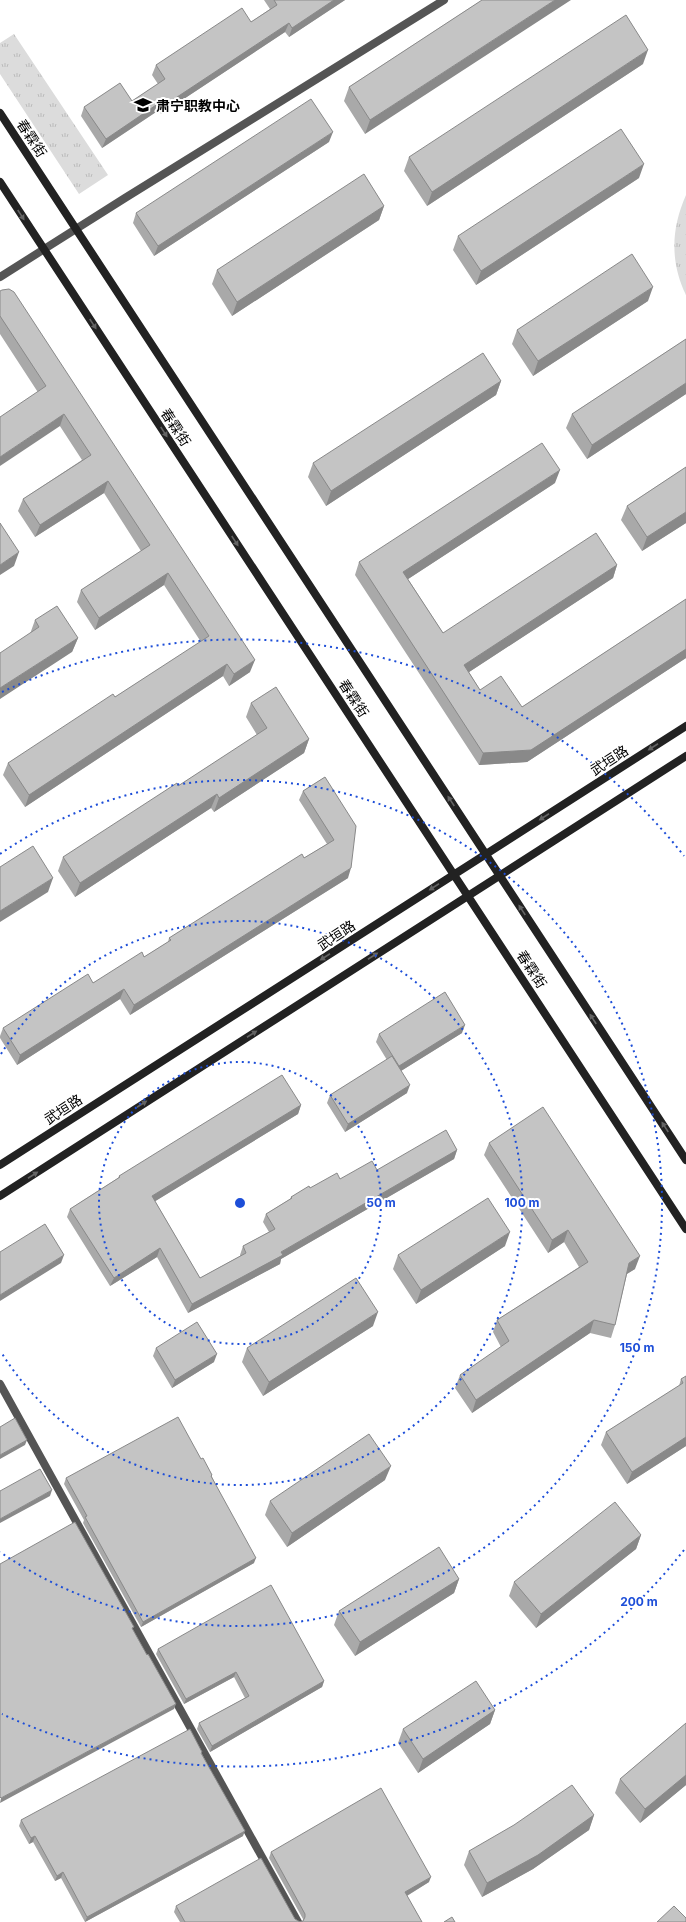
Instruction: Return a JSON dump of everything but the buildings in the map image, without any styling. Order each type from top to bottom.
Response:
[{"type":"main road","name":"春霖街","points":[[0,114],[686,1160]]},
{"type":"main road","name":"春霖街","points":[[0,182],[686,1229]]},
{"type":"main road","name":"武垣路","points":[[0,1166],[686,726]]},
{"type":"main road","points":[[0,1196],[686,756]]},
{"type":"street","points":[[0,277],[444,0]]},
{"type":"street","points":[[0,1384],[298,1922]]},
{"type":"green space","points":[[14,34],[108,175],[79,194],[0,74],[0,43]]},
{"type":"green space","points":[[686,195],[686,295],[677,270],[674,245],[677,220]]},
{"type":"place","name":"肃宁职教中心","points":[[143,105]]}]
